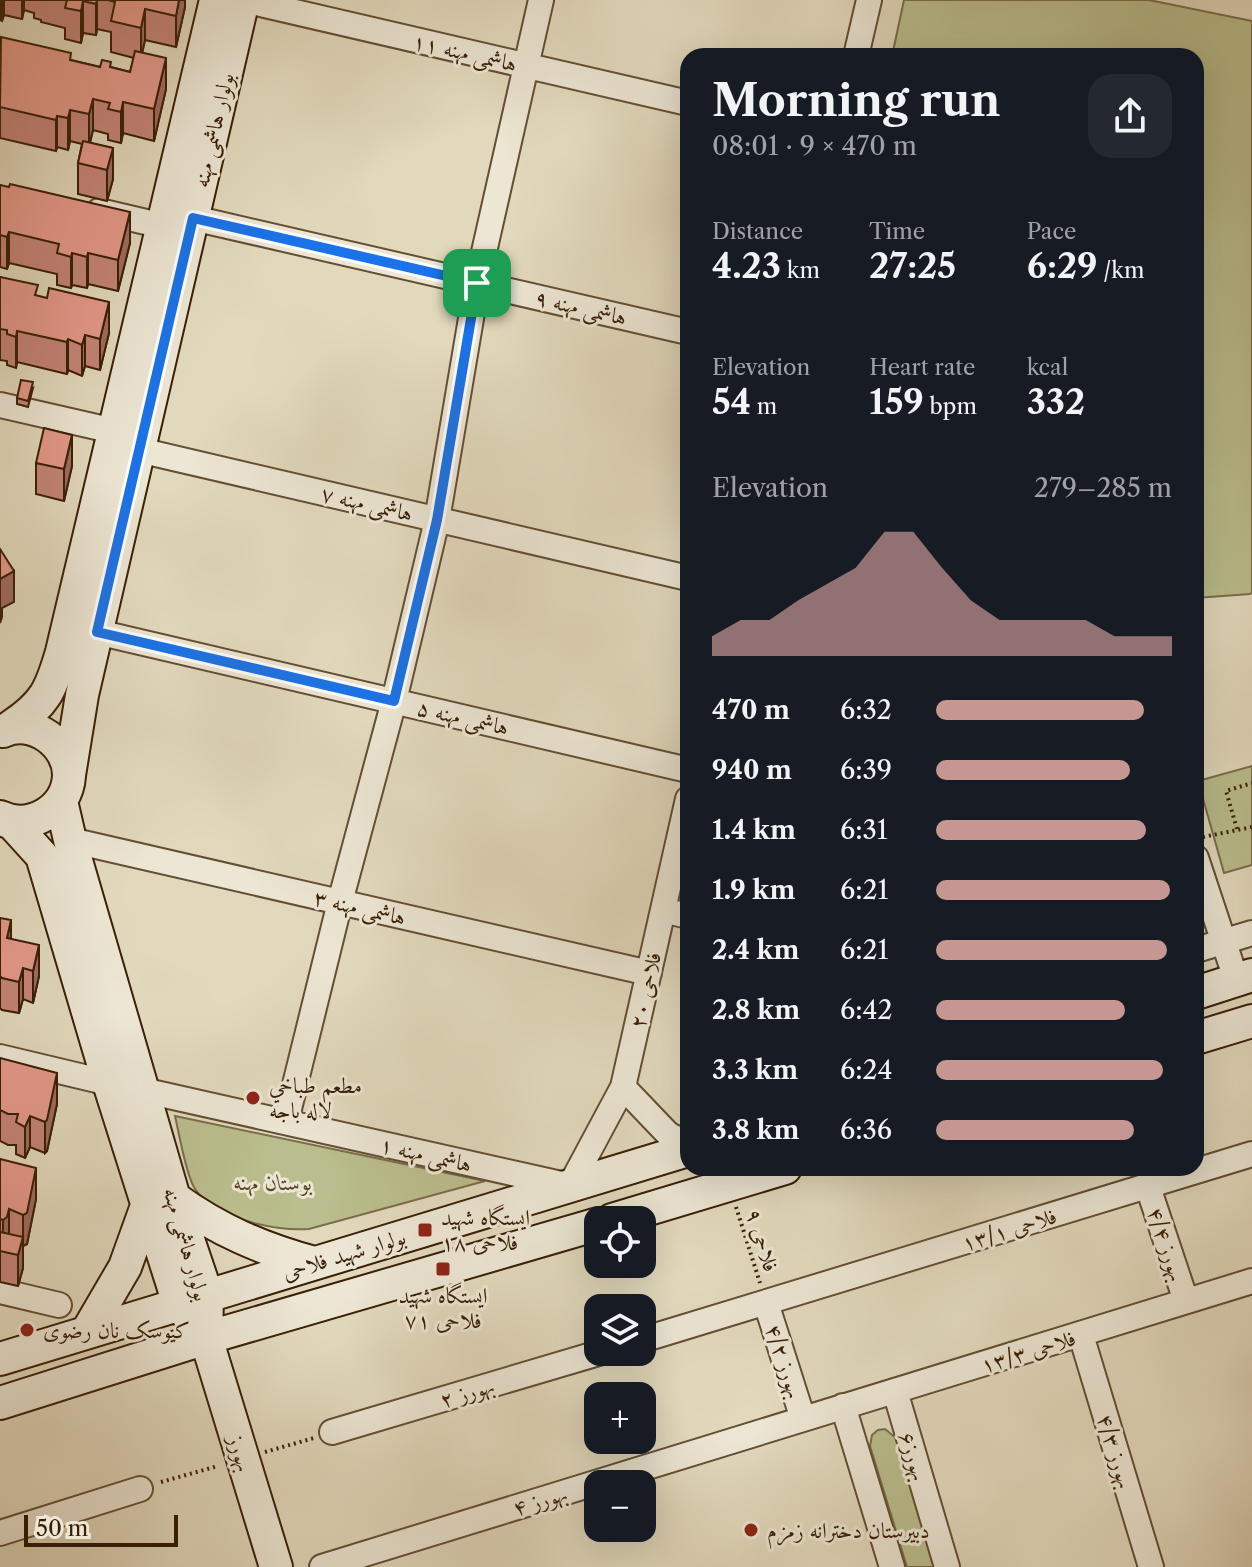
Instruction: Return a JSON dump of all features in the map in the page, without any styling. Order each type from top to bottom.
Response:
[{"type":"street","name":"بولوار هاشمی مهنه","points":[[178,222],[216,0]]},
{"type":"street","name":"بولوار هاشمی مهنه","points":[[6,729],[37,709],[54,680],[126,440],[178,222],[243,0]]},
{"type":"street","name":"هاشمی مهنه ۱۱","points":[[243,0],[680,101]]},
{"type":"street","points":[[286,1121],[394,701],[437,520],[477,283],[541,0]]},
{"type":"street","points":[[858,48],[869,0]]},
{"type":"street","name":"هاشمی مهنه ۹","points":[[74,205],[178,222],[477,283],[680,330]]},
{"type":"street","name":"هاشمی مهنه ۷","points":[[0,405],[437,520],[680,576]]},
{"type":"street","name":"بولوار هاشمی مهنه","points":[[126,440],[97,632],[65,788],[70,840],[142,1090],[161,1201]]},
{"type":"street","name":"هاشمی مهنه ۵","points":[[97,632],[680,768]]},
{"type":"street","points":[[4,820],[40,819],[65,788],[61,749],[40,730],[6,729]]},
{"type":"street","name":"بولوار هاشمی مهنه","points":[[4,820],[42,856],[109,1083],[161,1201],[206,1338]]},
{"type":"street","name":"فلاحی ۲۰","points":[[570,1186],[623,1087],[680,835]]},
{"type":"street","name":"هاشمی مهنه ۳","points":[[70,840],[649,973]]},
{"type":"street","points":[[1204,886],[1224,942],[1244,977],[1204,990]]},
{"type":"street","points":[[663,910],[680,914]]},
{"type":"street","points":[[1204,948],[1252,933]]},
{"type":"street","points":[[1204,1036],[1252,1021]]},
{"type":"street","points":[[0,1057],[109,1083]]},
{"type":"street","points":[[623,1087],[680,1142]]},
{"type":"street","name":"هاشمی مهنه ۱","points":[[142,1090],[570,1186]]},
{"type":"street","name":"بولوار شهید فلاحی","points":[[0,1359],[680,1151]]},
{"type":"street","name":"فلاحی ۱۳/۱","points":[[1204,1169],[1252,1154]]},
{"type":"street","points":[[656,1207],[760,1176]]},
{"type":"street","name":"فلاحی ۱۳/۱","points":[[766,1303],[1183,1176]]},
{"type":"street","name":"بهورز ۴/۴","points":[[1148,1187],[1186,1301]]},
{"type":"street","points":[[87,1332],[161,1201],[269,1251],[314,1263]]},
{"type":"street","name":"بولوار شهید فلاحی","points":[[0,1403],[206,1338],[584,1228]]},
{"type":"street","name":"فلاحی ۱۳/۳","points":[[803,1419],[1252,1281]]},
{"type":"street","points":[[0,1291],[59,1305]]},
{"type":"street","points":[[656,1336],[766,1303]]},
{"type":"street","name":"بهورز ۴/۲","points":[[766,1303],[803,1419]]},
{"type":"street","name":"بهورز ۴/۳","points":[[1081,1335],[1151,1567]]},
{"type":"street","name":"بهورز","points":[[206,1338],[276,1567]]},
{"type":"street","name":"بهورز ۲","points":[[332,1432],[584,1357]]},
{"type":"street","name":"بهورز۶","points":[[895,1391],[947,1567]]},
{"type":"street","points":[[843,1406],[892,1567]]},
{"type":"street","name":"بهورز ۴","points":[[322,1567],[803,1419]]},
{"type":"street","points":[[0,1533],[140,1489]]},
{"type":"path","points":[[1237,829],[1226,791],[1252,783]]},
{"type":"path","points":[[1204,836],[1252,827]]},
{"type":"path","name":"فلاحی ۹","points":[[729,1186],[766,1303]]},
{"type":"green space","points":[[904,0],[1149,0],[1252,21],[1252,593],[1204,597],[1204,48],[894,48]]},
{"type":"green space","points":[[1252,766],[1252,865],[1224,873],[1204,802],[1204,779]]},
{"type":"green space","name":"بوستان مهنه","points":[[175,1116],[485,1181],[309,1229],[264,1225],[217,1208],[195,1189]]},
{"type":"green space","points":[[885,1429],[896,1438],[935,1567],[907,1567],[870,1446],[872,1435]]},
{"type":"building","points":[[67,0],[97,0],[96,4],[83,1],[81,11],[65,8]]},
{"type":"building","points":[[108,0],[179,0],[176,16],[145,9],[141,28],[111,21],[115,2]]},
{"type":"building","points":[[1,37],[71,53],[70,60],[100,67],[102,60],[111,62],[110,67],[130,72],[135,51],[166,58],[154,109],[123,102],[121,112],[108,109],[110,103],[93,99],[89,114],[70,110],[68,118],[57,116],[56,120],[0,107]]},
{"type":"building","points":[[83,141],[113,148],[107,170],[78,163]]},
{"type":"building","points":[[10,184],[130,212],[118,260],[88,253],[87,257],[72,253],[71,257],[57,253],[59,244],[9,232],[7,237],[0,235],[0,185],[9,187]]},
{"type":"building","points":[[0,277],[38,285],[35,295],[47,298],[49,288],[109,302],[100,339],[85,335],[82,345],[68,339],[67,342],[17,331],[16,337],[7,334],[7,330],[0,329]]},
{"type":"building","points":[[21,380],[33,382],[28,401],[17,398]]},
{"type":"building","points":[[44,428],[72,435],[64,469],[36,463]]},
{"type":"building","points":[[0,549],[14,571],[0,579]]},
{"type":"building","points":[[0,918],[11,920],[7,938],[39,945],[33,971],[23,968],[19,982],[0,976]]},
{"type":"building","points":[[0,1058],[57,1073],[45,1122],[30,1116],[25,1127],[16,1122],[18,1114],[0,1110]]},
{"type":"building","points":[[0,1159],[36,1168],[27,1213],[23,1215],[9,1209],[3,1220],[0,1219]]},
{"type":"building","points":[[0,1232],[23,1237],[18,1255],[0,1251]]},
{"type":"place","name":"مطعم طباخي لاله باجه","points":[[253,1098]]},
{"type":"place","name":"ایستگاه شهید فلاحی ۱۸","points":[[425,1230]]},
{"type":"place","name":"ایستگاه شهید فلاحی ۷۱","points":[[443,1269]]},
{"type":"place","name":"کیوسک نان رضوی","points":[[27,1330]]},
{"type":"place","name":"دبیرستان دخترانه زمزم","points":[[751,1530]]},
{"type":"route","points":[[193,218],[477,283],[437,520],[394,701],[97,632],[193,218]]}]
